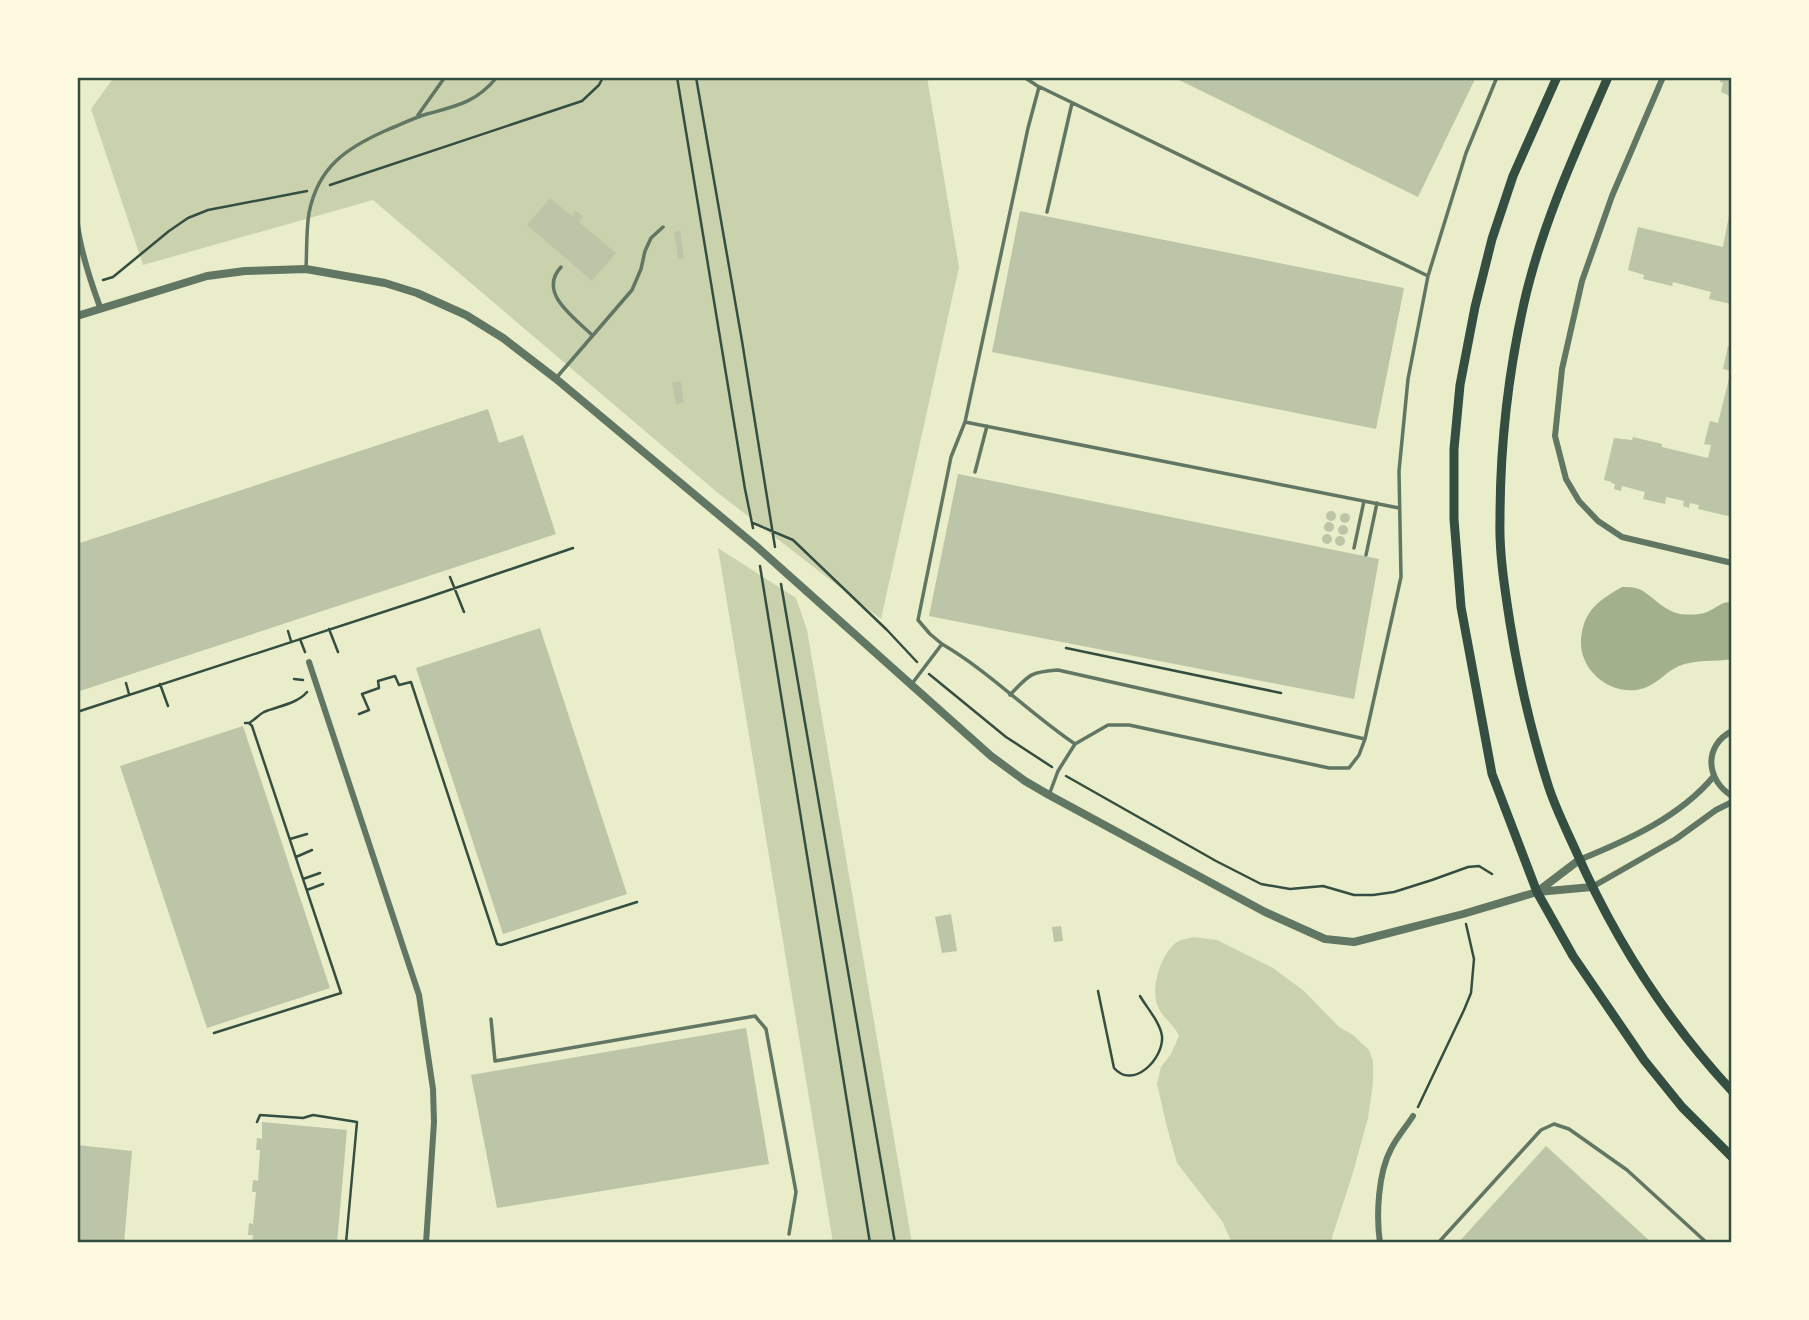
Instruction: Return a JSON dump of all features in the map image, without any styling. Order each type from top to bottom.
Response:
[{"type":"main road","points":[[1557,77],[1513,176],[1492,239],[1460,385],[1454,449],[1454,519],[1461,607],[1492,774],[1537,892],[1573,956],[1644,1060],[1682,1107],[1732,1157]]},
{"type":"main road","points":[[1608,77],[1560,190],[1540,246],[1525,300],[1510,377],[1503,441],[1500,522],[1509,614],[1528,716],[1550,790],[1579,860],[1627,952],[1656,997],[1732,1091]]},
{"type":"street","points":[[1664,77],[1612,196],[1582,281],[1562,369],[1555,436],[1566,479],[1579,501],[1598,521],[1622,537],[1732,564]]},
{"type":"street","points":[[77,224],[80,243],[100,307]]},
{"type":"street","points":[[77,316],[207,276],[245,271],[306,269],[385,283],[417,293],[466,315],[494,332],[555,378],[756,546],[991,757],[1049,795],[1265,912],[1325,939],[1354,942],[1537,892],[1592,887],[1676,839],[1716,810],[1732,802]]},
{"type":"street","points":[[308,659],[419,995],[433,1089],[434,1122],[426,1243]]},
{"type":"street","points":[[1732,731],[1721,738],[1711,760],[1714,776],[1732,796]]},
{"type":"street","points":[[1537,892],[1579,860],[1641,831],[1671,813],[1696,796],[1714,776]]},
{"type":"street","points":[[1380,1243],[1378,1232],[1382,1172],[1390,1149],[1413,1116]]},
{"type":"lane","points":[[417,117],[445,77]]},
{"type":"lane","points":[[306,269],[309,215],[316,189],[342,154],[373,136],[417,117],[462,104],[478,96],[497,77]]},
{"type":"lane","points":[[1024,77],[1039,87],[1428,276]]},
{"type":"lane","points":[[1049,795],[1058,771],[1075,744],[1108,725],[1129,725],[1329,768],[1349,768],[1359,755],[1365,739],[1401,578],[1399,471],[1408,379],[1428,276],[1466,153],[1497,77]]},
{"type":"lane","points":[[1039,87],[965,422],[951,457],[919,620],[942,644],[966,658],[1047,725],[1075,744]]},
{"type":"lane","points":[[1047,212],[1072,103]]},
{"type":"lane","points":[[555,378],[632,290],[651,238],[663,227]]},
{"type":"lane","points":[[561,267],[556,273],[552,289],[555,296],[592,335]]},
{"type":"lane","points":[[965,422],[1400,508]]},
{"type":"lane","points":[[975,472],[987,426]]},
{"type":"lane","points":[[1354,548],[1364,501]]},
{"type":"lane","points":[[1366,555],[1377,503]]},
{"type":"lane","points":[[911,685],[942,644]]},
{"type":"lane","points":[[1010,695],[1029,676],[1039,671],[1058,670],[1365,739]]},
{"type":"lane","points":[[491,1019],[495,1061],[755,1016],[766,1029],[796,1192],[789,1234]]},
{"type":"lane","points":[[1438,1243],[1541,1130],[1554,1124],[1569,1129],[1627,1170],[1707,1243]]},
{"type":"path","points":[[92,285],[113,277],[188,218],[208,210],[316,189],[582,101],[599,85],[603,77]]},
{"type":"path","points":[[677,77],[870,1243]]},
{"type":"path","points":[[696,77],[895,1243]]},
{"type":"path","points":[[752,523],[793,540],[887,630],[923,669],[1006,737],[1058,771],[1261,884],[1290,889],[1323,886],[1354,895],[1373,895],[1394,892],[1468,867],[1479,866],[1492,874]]},
{"type":"path","points":[[77,712],[573,548]]},
{"type":"path","points":[[450,577],[464,612]]},
{"type":"path","points":[[330,629],[338,652]]},
{"type":"path","points":[[288,631],[292,641]]},
{"type":"path","points":[[300,639],[308,659]]},
{"type":"path","points":[[1066,648],[1281,693]]},
{"type":"path","points":[[359,713],[369,710],[362,694],[379,688],[379,681],[395,676],[399,685],[411,682],[497,944],[530,937],[637,902]]},
{"type":"path","points":[[294,679],[303,680],[306,684]]},
{"type":"path","points":[[125,683],[129,694]]},
{"type":"path","points":[[160,684],[168,706]]},
{"type":"path","points":[[214,1033],[341,993],[252,726],[247,723],[262,713],[297,700],[308,690]]},
{"type":"path","points":[[290,839],[307,834]]},
{"type":"path","points":[[296,857],[312,850]]},
{"type":"path","points":[[303,879],[320,873]]},
{"type":"path","points":[[307,890],[323,884]]},
{"type":"path","points":[[1413,1116],[1471,993],[1474,951],[1463,914]]},
{"type":"path","points":[[1098,991],[1114,1068],[1119,1074],[1127,1076],[1138,1074],[1148,1066],[1162,1042],[1160,1030],[1140,996]]},
{"type":"path","points":[[257,1122],[260,1115],[303,1118],[313,1115],[357,1122],[346,1243]]},
{"type":"shaded area","points":[[114,77],[927,77],[959,267],[881,619],[718,493],[373,200],[143,265],[91,109]]},
{"type":"shaded area","points":[[718,548],[796,598],[807,630],[912,1243],[833,1243]]},
{"type":"shaded area","points":[[1622,587],[1641,590],[1665,608],[1680,614],[1704,613],[1732,602],[1732,659],[1685,664],[1651,685],[1635,690],[1612,687],[1602,681],[1586,663],[1582,652],[1582,630],[1594,608]]},
{"type":"shaded area","points":[[1193,937],[1217,940],[1273,968],[1304,991],[1339,1027],[1353,1035],[1369,1050],[1373,1061],[1373,1083],[1368,1118],[1331,1243],[1232,1243],[1222,1221],[1177,1163],[1157,1084],[1161,1067],[1171,1054],[1179,1036],[1159,1009],[1155,993],[1158,974],[1166,955],[1179,941]]},
{"type":"building","points":[[1173,77],[1476,77],[1418,197]]},
{"type":"building","points":[[1721,77],[1732,77],[1732,97],[1721,92]]},
{"type":"building","points":[[550,198],[572,216],[576,211],[583,216],[579,222],[616,253],[592,281],[527,225]]},
{"type":"building","points":[[1731,205],[1731,304],[1709,299],[1711,292],[1673,282],[1672,286],[1643,279],[1644,275],[1628,270],[1638,227],[1723,247]]},
{"type":"building","points":[[1020,211],[1404,288],[1376,429],[992,352]]},
{"type":"building","points":[[680,231],[684,258],[678,259],[674,232]]},
{"type":"building","points":[[1728,346],[1732,347],[1732,371],[1723,369]]},
{"type":"building","points":[[1731,371],[1732,517],[1698,509],[1699,505],[1690,503],[1689,508],[1683,506],[1684,501],[1666,497],[1665,504],[1643,499],[1645,492],[1622,486],[1621,491],[1614,489],[1615,484],[1604,480],[1614,438],[1632,440],[1633,437],[1708,458],[1711,445],[1704,444],[1710,421],[1718,423]]},
{"type":"building","points":[[681,381],[684,403],[676,404],[672,383]]},
{"type":"building","points":[[488,409],[499,443],[523,435],[556,534],[77,692],[77,544]]},
{"type":"building","points":[[958,474],[1379,559],[1354,699],[929,616]]},
{"type":"building","points":[[1331,511],[1335,512],[1335,520],[1331,521],[1327,520],[1326,516],[1327,512]]},
{"type":"building","points":[[1345,513],[1349,514],[1349,522],[1345,523],[1341,522],[1340,518],[1341,514]]},
{"type":"building","points":[[1329,522],[1333,523],[1333,531],[1329,532],[1325,531],[1324,527],[1325,523]]},
{"type":"building","points":[[1343,525],[1347,526],[1347,534],[1343,535],[1339,534],[1338,530],[1339,526]]},
{"type":"building","points":[[1327,534],[1331,535],[1331,543],[1327,544],[1323,543],[1322,539],[1323,535]]},
{"type":"building","points":[[1340,536],[1344,537],[1344,545],[1340,546],[1336,545],[1335,541],[1336,537]]},
{"type":"building","points":[[540,628],[627,894],[503,934],[416,668]]},
{"type":"building","points":[[243,726],[330,988],[207,1028],[120,766]]},
{"type":"building","points":[[951,914],[957,951],[942,953],[935,917]]},
{"type":"building","points":[[1061,926],[1063,941],[1054,942],[1052,927]]},
{"type":"building","points":[[746,1028],[769,1164],[497,1208],[471,1075]]},
{"type":"building","points":[[262,1122],[347,1130],[337,1243],[252,1243],[253,1235],[248,1235],[249,1223],[253,1224],[256,1192],[252,1192],[253,1180],[258,1181],[260,1150],[256,1150],[257,1138],[262,1139]]},
{"type":"building","points":[[77,1145],[132,1151],[124,1243],[77,1243]]},
{"type":"building","points":[[1546,1146],[1652,1243],[1458,1243]]}]
